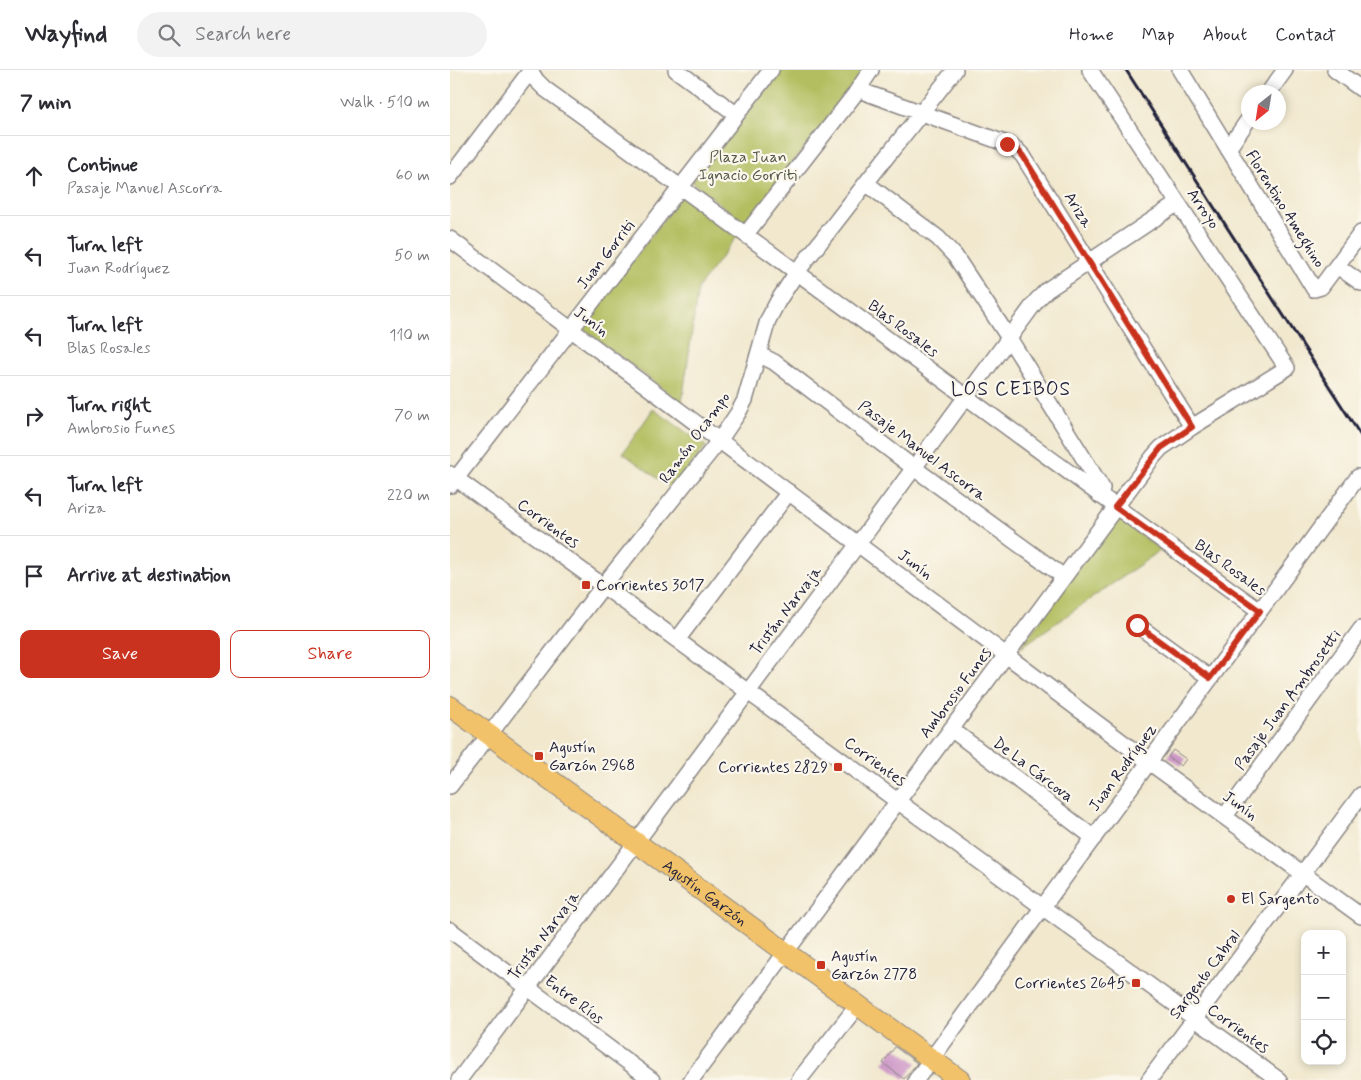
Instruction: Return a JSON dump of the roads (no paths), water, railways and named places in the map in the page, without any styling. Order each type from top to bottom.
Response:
[{"type":"main road","name":"Agustín Garzón","points":[[450,706],[960,1080]]},
{"type":"street","points":[[450,177],[531,70]]},
{"type":"street","name":"Blas Rosales","points":[[531,70],[536,80],[545,89],[681,186],[1100,496],[1260,611]]},
{"type":"street","points":[[676,70],[736,114]]},
{"type":"street","name":"Juan Gorriti","points":[[452,479],[571,329],[771,70]]},
{"type":"street","points":[[746,234],[855,94],[871,70]]},
{"type":"street","name":"Ramón Ocampo","points":[[450,786],[488,734],[718,440],[743,405],[773,309],[797,272],[955,70]]},
{"type":"street","name":"Arroyo","points":[[1090,70],[1287,368]]},
{"type":"street","name":"Florentino Ameghino","points":[[1180,70],[1314,289],[1321,287],[1337,266]]},
{"type":"street","points":[[1274,85],[1285,70]]},
{"type":"street","points":[[1335,70],[1361,89]]},
{"type":"street","name":"Ariza","points":[[867,93],[1016,148],[1023,156],[1192,427]]},
{"type":"street","points":[[1228,149],[1241,130]]},
{"type":"street","points":[[866,183],[948,247],[955,256],[1102,488],[1100,496]]},
{"type":"street","name":"Tristán Narvaja","points":[[459,1080],[1037,300],[1047,290],[1178,203]]},
{"type":"street","points":[[1361,234],[1337,266],[1361,283]]},
{"type":"street","name":"Junín","points":[[450,239],[1006,655],[1361,916]]},
{"type":"street","name":"Pasaje Manuel Ascorra","points":[[759,356],[774,362],[914,468],[1064,577]]},
{"type":"street","name":"Ambrosio Funes","points":[[691,1080],[897,800],[1161,448],[1287,368]]},
{"type":"street","name":"Juan Rodríguez","points":[[916,1080],[1358,477]]},
{"type":"street","name":"Corrientes","points":[[452,479],[748,691],[1279,1080]]},
{"type":"street","points":[[677,640],[788,492]]},
{"type":"street","points":[[1137,625],[1210,678]]},
{"type":"street","name":"Pasaje Juan Ambrosetti","points":[[1225,816],[1361,629]]},
{"type":"street","name":"De La Cárcova","points":[[951,729],[1094,838]]},
{"type":"street","name":"Sargento Cabral","points":[[1149,1080],[1361,795]]},
{"type":"street","name":"Entre Ríos","points":[[450,930],[652,1080]]},
{"type":"street","points":[[799,1080],[858,1005]]},
{"type":"railway","points":[[1126,70],[1361,436]]},
{"type":"place","name":"Corrientes 3017","points":[[586,585]]},
{"type":"place","name":"Agustín Garzón 2968","points":[[539,756]]},
{"type":"place","name":"Corrientes 2829","points":[[838,767]]},
{"type":"place","name":"El Sargento","points":[[1231,899]]},
{"type":"place","name":"Agustín Garzón 2778","points":[[821,965]]},
{"type":"place","name":"Corrientes 2645","points":[[1136,983]]},
{"type":"district","name":"LOS CEIBOS","points":[[1011,389]]},
{"type":"park label","name":"Plaza Juan Ignacio Gorriti","points":[[748,166]]}]
